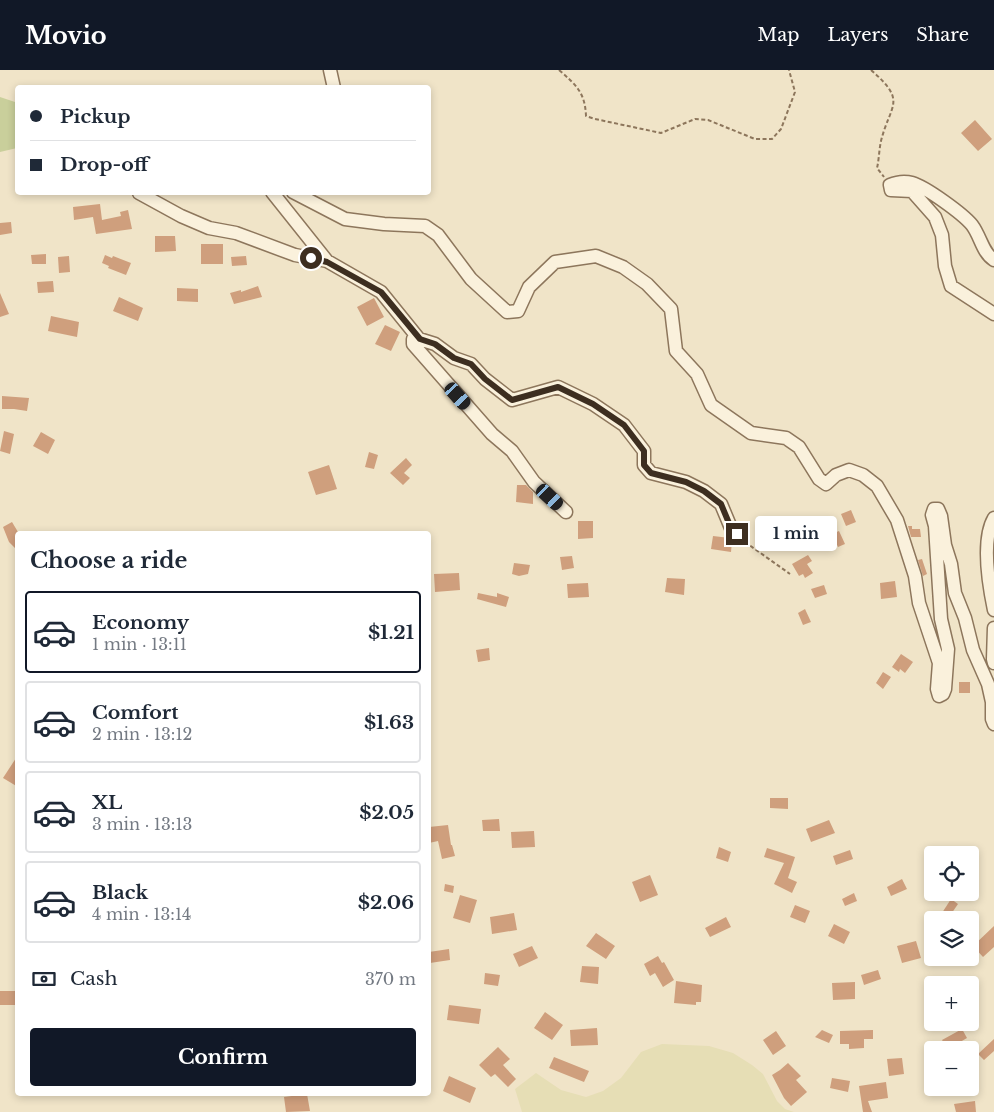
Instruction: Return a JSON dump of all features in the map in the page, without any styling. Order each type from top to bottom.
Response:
[{"type":"street","points":[[330,70],[333,85]]},
{"type":"street","points":[[994,260],[986,255],[979,236],[971,224],[942,200],[913,183],[897,182],[890,185],[891,190],[912,191],[935,217],[942,235],[951,286],[994,314]]},
{"type":"street","points":[[143,195],[181,216],[209,228],[236,232],[295,255],[327,262],[381,292],[420,339]]},
{"type":"street","points":[[274,195],[327,262]]},
{"type":"street","points":[[299,195],[345,219],[384,224],[425,226],[438,235],[471,279],[507,312],[518,311],[529,288],[555,262],[596,256],[624,267],[648,284],[671,309],[676,351],[697,374],[711,405],[751,433],[786,438],[799,447],[819,479],[826,484],[836,475],[849,470],[863,475],[877,486],[897,520],[915,576],[920,602],[940,663],[936,689],[939,696],[945,688],[948,649],[941,619],[935,526],[932,515],[934,509],[938,509],[941,516],[945,545],[952,564],[954,593],[965,618],[973,650],[988,684],[994,724]]},
{"type":"street","points":[[566,512],[534,482],[512,451],[492,434],[412,344],[413,339],[420,339],[435,344],[454,358],[471,364],[485,379],[512,400],[558,387],[593,404],[624,425],[644,451],[644,465],[651,473],[686,482],[704,491],[721,504],[731,528],[737,534]]},
{"type":"street","points":[[994,518],[991,524],[988,543],[990,587],[994,610]]},
{"type":"street","points":[[994,628],[994,663]]},
{"type":"path","points":[[560,70],[579,88],[586,103],[586,116],[661,133],[695,119],[708,120],[755,139],[772,139],[781,130],[795,92],[789,70]]},
{"type":"path","points":[[871,70],[886,83],[893,95],[894,107],[881,141],[877,168],[890,185]]},
{"type":"path","points":[[737,534],[743,542],[790,574]]},
{"type":"shaded area","points":[[662,1044],[709,1046],[733,1053],[763,1074],[777,1101],[785,1109],[794,1112],[522,1112],[515,1089],[536,1073],[561,1090],[586,1097],[603,1091],[621,1078],[641,1052]]},
{"type":"green space","points":[[0,97],[15,102],[15,148],[0,152]]},
{"type":"building","points":[[975,120],[992,139],[978,151],[961,133]]},
{"type":"building","points":[[100,204],[102,220],[121,216],[120,212],[128,210],[132,229],[96,234],[93,217],[74,220],[73,207]]},
{"type":"building","points":[[11,222],[12,233],[0,235],[0,223]]},
{"type":"building","points":[[155,236],[175,236],[176,251],[155,252]]},
{"type":"building","points":[[201,244],[223,244],[223,264],[201,264]]},
{"type":"building","points":[[46,254],[46,264],[32,264],[31,255]]},
{"type":"building","points":[[105,255],[131,263],[126,275],[108,268],[109,266],[102,263]]},
{"type":"building","points":[[69,256],[70,272],[59,273],[58,257]]},
{"type":"building","points":[[246,256],[247,265],[232,266],[231,257]]},
{"type":"building","points":[[53,281],[54,292],[38,293],[37,282]]},
{"type":"building","points":[[258,286],[262,297],[234,304],[230,293],[241,290],[241,292]]},
{"type":"building","points":[[177,288],[198,289],[198,302],[177,301]]},
{"type":"building","points":[[0,293],[9,314],[0,317]]},
{"type":"building","points":[[119,297],[143,308],[138,321],[113,311]]},
{"type":"building","points":[[374,298],[384,317],[367,326],[357,307]]},
{"type":"building","points":[[51,316],[79,322],[77,337],[48,331]]},
{"type":"building","points":[[385,325],[400,332],[391,351],[375,344]]},
{"type":"building","points":[[2,396],[29,398],[27,411],[2,409]]},
{"type":"building","points":[[4,431],[14,434],[10,454],[0,451]]},
{"type":"building","points":[[41,432],[55,440],[48,454],[33,446]]},
{"type":"building","points":[[369,452],[378,455],[374,469],[365,467]]},
{"type":"building","points":[[406,458],[412,465],[404,473],[410,478],[403,485],[390,473]]},
{"type":"building","points":[[329,465],[337,489],[316,495],[308,472]]},
{"type":"building","points":[[517,485],[526,485],[533,492],[533,504],[516,502]]},
{"type":"building","points":[[851,510],[856,522],[846,526],[841,514]]},
{"type":"building","points":[[578,521],[593,521],[593,538],[578,539]]},
{"type":"building","points":[[12,522],[17,531],[15,531],[15,548],[9,542],[3,527]]},
{"type":"building","points":[[908,526],[912,526],[912,529],[920,529],[921,537],[911,537]]},
{"type":"building","points":[[839,531],[845,544],[838,547],[832,534]]},
{"type":"building","points":[[713,536],[730,538],[732,541],[731,552],[711,549]]},
{"type":"building","points":[[808,555],[812,561],[807,564],[813,573],[805,578],[803,574],[799,576],[792,564]]},
{"type":"building","points":[[572,556],[574,568],[562,570],[560,557]]},
{"type":"building","points":[[922,559],[927,574],[923,576],[918,560]]},
{"type":"building","points":[[514,563],[530,565],[528,574],[519,576],[512,574]]},
{"type":"building","points":[[459,573],[460,590],[435,592],[434,574]]},
{"type":"building","points":[[667,578],[685,579],[684,595],[665,592]]},
{"type":"building","points":[[895,581],[897,597],[881,599],[880,583]]},
{"type":"building","points":[[588,583],[589,597],[568,598],[567,584]]},
{"type":"building","points":[[824,585],[827,594],[815,598],[811,589]]},
{"type":"building","points":[[478,593],[497,597],[497,593],[509,597],[506,607],[477,599]]},
{"type":"building","points":[[805,609],[811,622],[803,625],[798,613]]},
{"type":"building","points":[[489,648],[490,660],[478,662],[476,650]]},
{"type":"building","points":[[901,654],[913,662],[905,673],[900,669],[899,672],[892,667]]},
{"type":"building","points":[[883,672],[891,677],[883,689],[876,683]]},
{"type":"building","points":[[959,682],[970,682],[970,693],[959,693]]},
{"type":"building","points":[[15,760],[15,785],[3,778]]},
{"type":"building","points":[[770,798],[788,798],[788,809],[770,808]]},
{"type":"building","points":[[499,819],[500,831],[483,831],[482,820]]},
{"type":"building","points":[[829,820],[835,833],[811,842],[806,829]]},
{"type":"building","points":[[448,825],[455,856],[442,859],[438,841],[431,843],[431,827]]},
{"type":"building","points":[[534,831],[535,847],[512,848],[511,832]]},
{"type":"building","points":[[719,847],[731,852],[728,862],[716,858]]},
{"type":"building","points":[[767,848],[795,857],[788,878],[797,882],[792,893],[774,884],[784,863],[764,857]]},
{"type":"building","points":[[850,850],[853,859],[836,865],[833,856]]},
{"type":"building","points":[[650,875],[658,895],[640,902],[632,882]]},
{"type":"building","points":[[902,879],[907,889],[891,896],[887,887]]},
{"type":"building","points":[[445,884],[454,886],[453,893],[444,891]]},
{"type":"building","points":[[854,893],[857,901],[845,906],[842,899]]},
{"type":"building","points":[[460,895],[477,900],[470,923],[453,918]]},
{"type":"building","points":[[950,901],[958,904],[953,911],[943,911]]},
{"type":"building","points":[[795,905],[810,911],[805,923],[790,917]]},
{"type":"building","points":[[514,913],[517,930],[492,934],[490,917]]},
{"type":"building","points":[[726,917],[731,927],[710,937],[705,928]]},
{"type":"building","points":[[834,924],[850,932],[844,944],[828,936]]},
{"type":"building","points":[[994,926],[994,947],[983,957],[979,953],[979,940]]},
{"type":"building","points":[[596,933],[615,946],[606,959],[586,946]]},
{"type":"building","points":[[916,941],[921,958],[902,963],[897,946]]},
{"type":"building","points":[[532,946],[538,958],[519,967],[513,954]]},
{"type":"building","points":[[449,949],[450,960],[431,963],[431,952]]},
{"type":"building","points":[[658,956],[662,963],[664,962],[674,980],[663,987],[655,973],[650,976],[644,964]]},
{"type":"building","points":[[582,966],[599,967],[598,984],[580,982]]},
{"type":"building","points":[[878,970],[881,979],[864,985],[861,975]]},
{"type":"building","points":[[485,973],[500,975],[498,986],[484,984]]},
{"type":"building","points":[[676,981],[702,985],[701,1002],[696,1002],[696,1005],[674,1003]]},
{"type":"building","points":[[855,982],[855,999],[833,1000],[832,983]]},
{"type":"building","points":[[0,991],[15,991],[15,1005],[0,1005]]},
{"type":"building","points":[[449,1005],[481,1009],[479,1024],[447,1020]]},
{"type":"building","points":[[545,1012],[563,1025],[552,1040],[534,1028]]},
{"type":"building","points":[[597,1028],[598,1045],[571,1046],[570,1030]]},
{"type":"building","points":[[822,1030],[833,1035],[829,1043],[815,1037]]},
{"type":"building","points":[[873,1030],[873,1039],[864,1039],[864,1048],[849,1049],[849,1044],[840,1044],[840,1031]]},
{"type":"building","points":[[776,1031],[786,1046],[773,1055],[763,1040]]},
{"type":"building","points":[[958,1031],[963,1031],[967,1038],[962,1041],[942,1040]]},
{"type":"building","points":[[994,1039],[994,1051],[984,1060],[979,1053]]},
{"type":"building","points":[[498,1047],[510,1059],[503,1065],[516,1079],[508,1087],[495,1074],[491,1077],[479,1065]]},
{"type":"building","points":[[554,1057],[589,1071],[584,1082],[549,1068]]},
{"type":"building","points":[[902,1058],[904,1074],[889,1076],[887,1059]]},
{"type":"building","points":[[788,1063],[801,1076],[796,1080],[807,1092],[791,1106],[784,1098],[772,1075]]},
{"type":"building","points":[[449,1076],[476,1088],[470,1103],[443,1091]]},
{"type":"building","points":[[832,1078],[850,1081],[848,1092],[830,1088]]},
{"type":"building","points":[[886,1082],[888,1098],[868,1101],[872,1112],[863,1112],[859,1086]]},
{"type":"building","points":[[307,1096],[310,1111],[286,1112],[284,1097]]},
{"type":"building","points":[[975,1101],[976,1112],[956,1112],[954,1104]]},
{"type":"route","points":[[311,258],[327,262],[381,292],[420,339],[435,344],[454,358],[471,364],[485,379],[512,400],[558,387],[593,404],[624,425],[636,439],[644,451],[644,465],[651,473],[686,482],[704,491],[721,504],[731,528],[737,534]]}]
